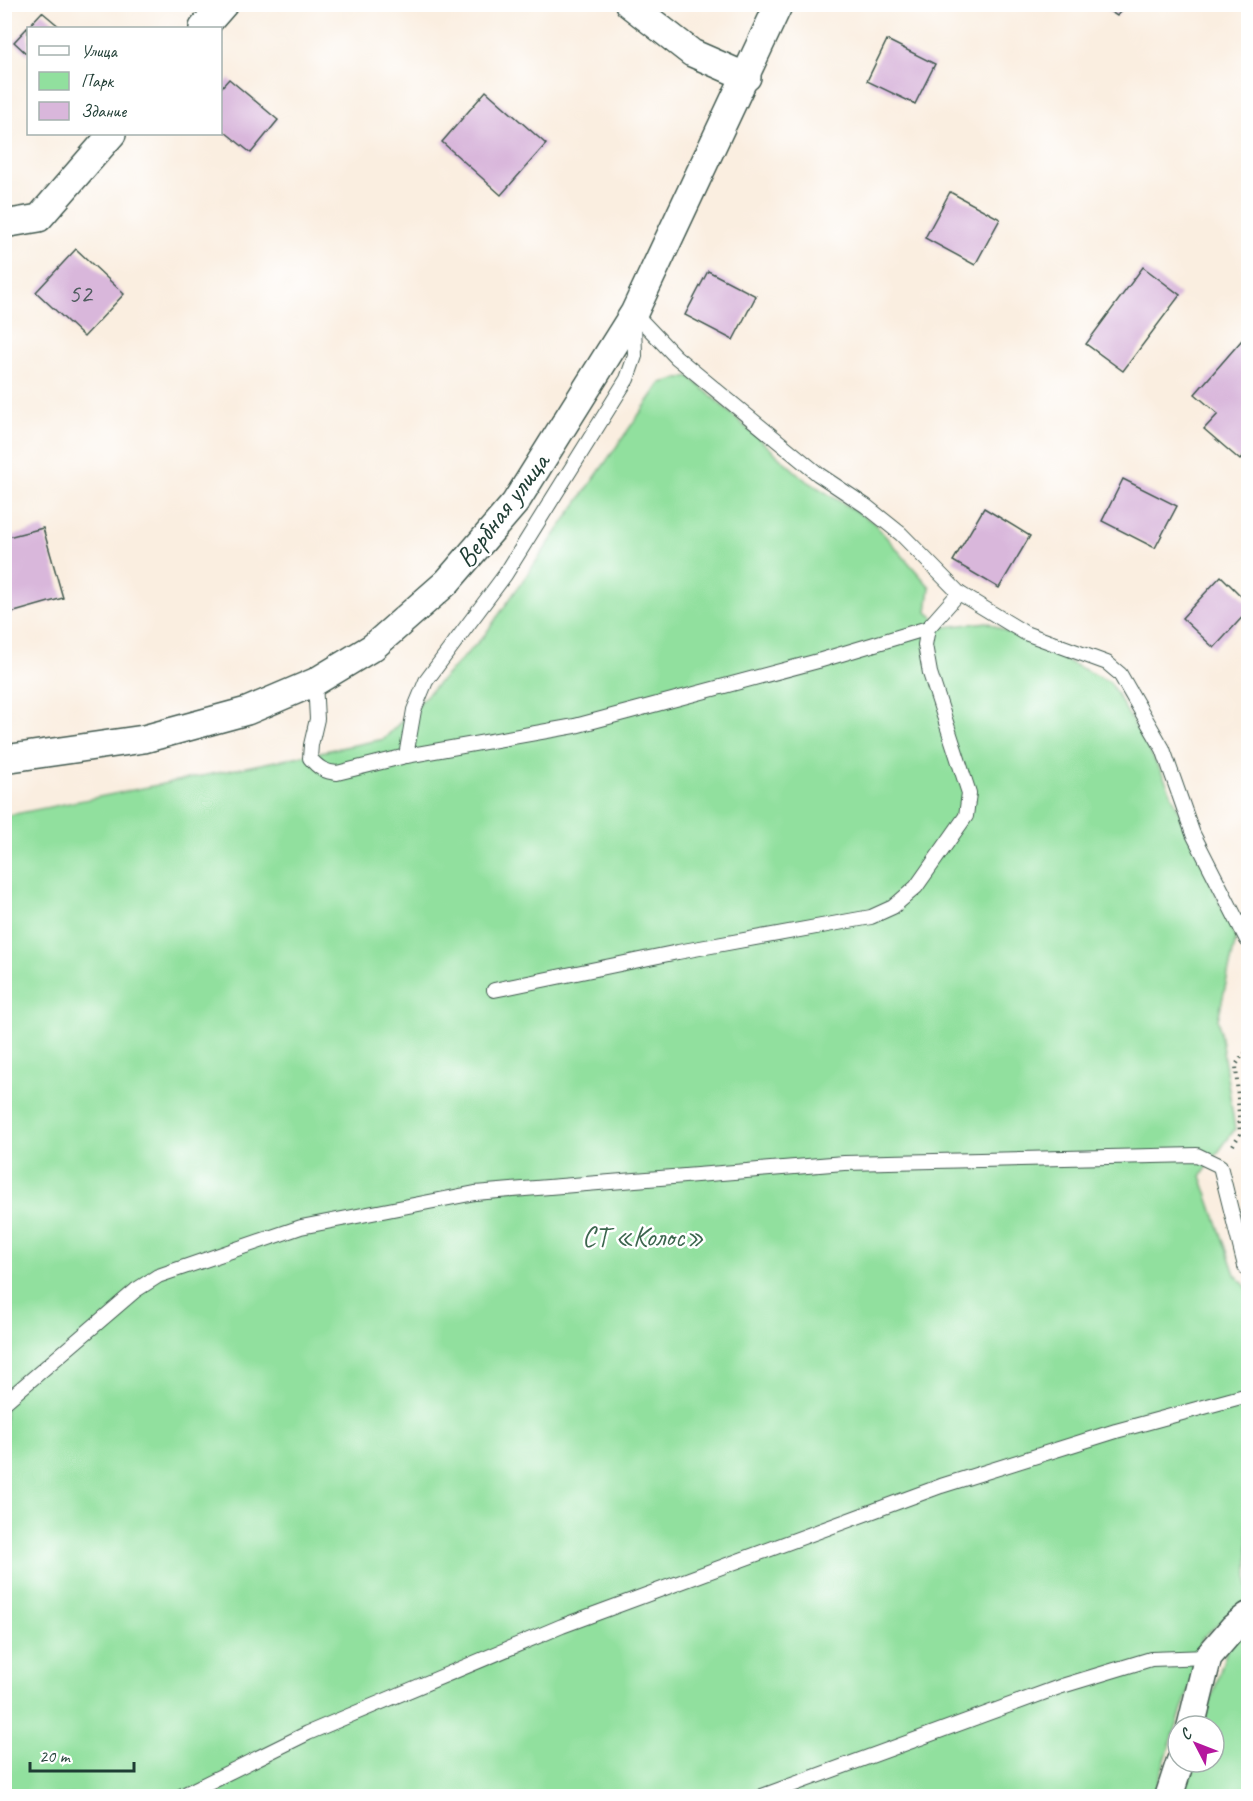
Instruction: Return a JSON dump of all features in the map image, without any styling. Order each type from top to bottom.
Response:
[{"type":"street","points":[[204,27],[224,4]]},
{"type":"street","points":[[628,4],[692,53],[747,77]]},
{"type":"street","name":"Вербная улица","points":[[4,759],[144,739],[247,711],[315,682],[373,647],[447,582],[515,502],[634,313],[747,77],[779,4]]},
{"type":"street","points":[[4,224],[39,218],[111,135]]},
{"type":"street","points":[[1194,1714],[1208,1657],[1233,1628],[1248,1616]]},
{"type":"street","points":[[1169,1797],[1176,1774]]},
{"type":"lane","points":[[634,313],[685,364],[818,474],[866,506],[901,534],[959,593],[1025,633],[1107,663],[1120,674],[1163,749],[1193,834],[1247,940]]},
{"type":"lane","points":[[406,756],[414,710],[426,681],[505,575],[627,379],[635,356],[634,313]]},
{"type":"lane","points":[[494,990],[678,951],[871,917],[892,907],[916,887],[966,816],[969,793],[930,673],[925,645],[928,628],[959,593]]},
{"type":"lane","points":[[315,682],[317,719],[310,758],[327,772],[337,773],[406,756],[574,726],[818,661],[928,628]]},
{"type":"lane","points":[[4,1403],[136,1290],[158,1276],[301,1227],[475,1193],[844,1163],[1197,1155],[1220,1166],[1245,1266],[1248,1270]]},
{"type":"lane","points":[[181,1797],[308,1734],[562,1626],[941,1486],[1116,1431],[1248,1395]]},
{"type":"lane","points":[[762,1797],[1073,1683],[1151,1659],[1208,1657]]},
{"type":"path","points":[[1220,1166],[1240,1134],[1236,1065],[1248,1051]]},
{"type":"green space","name":"СТ «Колос»","points":[[689,376],[804,479],[873,522],[930,587],[927,612],[945,627],[987,622],[1110,682],[1164,777],[1236,939],[1218,1019],[1235,1129],[1201,1176],[1235,1274],[1248,1289],[1248,1600],[1202,1638],[1181,1714],[1166,1714],[1166,1757],[1153,1796],[5,1796],[5,816],[384,739],[484,636],[661,383]]},
{"type":"green space","points":[[1248,1631],[1248,1796],[1181,1796],[1188,1774],[1226,1774],[1226,1714],[1207,1714],[1228,1646]]},
{"type":"building","points":[[1100,5],[1125,5],[1117,16]]},
{"type":"building","points":[[42,12],[60,27],[28,27]]},
{"type":"building","points":[[27,28],[27,54],[14,42]]},
{"type":"building","points":[[887,40],[935,64],[915,104],[867,81]]},
{"type":"building","points":[[229,79],[278,120],[251,153],[222,130],[222,87]]},
{"type":"building","points":[[486,91],[546,144],[501,195],[442,142]]},
{"type":"building","points":[[950,192],[1000,219],[975,265],[925,238]]},
{"type":"building","points":[[76,249],[124,294],[84,337],[36,292]]},
{"type":"building","points":[[1143,267],[1180,295],[1123,371],[1086,344]]},
{"type":"building","points":[[708,271],[756,296],[733,340],[685,315]]},
{"type":"building","points":[[1248,333],[1248,424],[1246,427],[1248,429],[1248,449],[1240,460],[1204,429],[1218,414],[1195,394]]},
{"type":"building","points":[[1123,479],[1177,506],[1155,548],[1102,521]]},
{"type":"building","points":[[984,508],[1030,536],[999,588],[953,561]]},
{"type":"building","points":[[43,528],[63,598],[4,615],[4,538]]},
{"type":"building","points":[[1221,576],[1248,603],[1248,611],[1214,648],[1182,618]]}]
